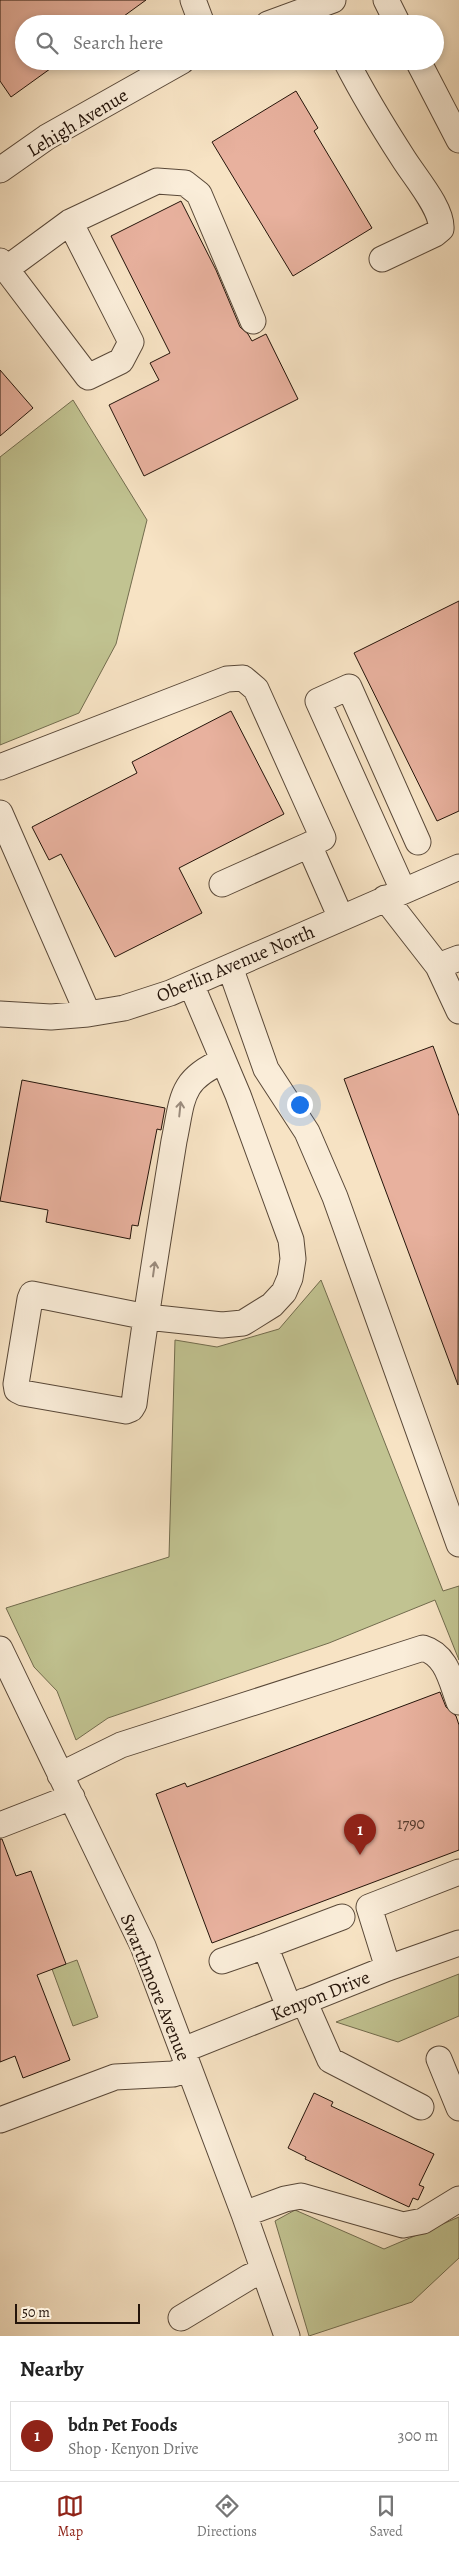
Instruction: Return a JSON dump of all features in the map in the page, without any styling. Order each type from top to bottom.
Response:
[{"type":"street","points":[[192,0],[198,15]]},
{"type":"street","points":[[386,0],[394,15]]},
{"type":"street","points":[[298,15],[328,6]]},
{"type":"street","name":"Lehigh Avenue","points":[[0,170],[47,137],[166,70]]},
{"type":"street","points":[[351,70],[403,158],[424,188],[441,222],[441,229],[435,234],[382,259]]},
{"type":"street","points":[[423,70],[459,140]]},
{"type":"street","points":[[70,222],[131,342],[121,361],[88,377],[3,265],[70,222],[157,181],[185,183],[199,194],[253,321]]},
{"type":"street","points":[[0,768],[227,679],[243,678],[256,688],[323,838],[222,884]]},
{"type":"street","points":[[418,842],[349,687],[318,701],[394,894],[448,962],[459,1011]]},
{"type":"street","points":[[0,813],[88,1014]]},
{"type":"street","points":[[308,845],[341,918]]},
{"type":"street","name":"Oberlin Avenue North","points":[[0,1014],[51,1016],[88,1014],[124,1008],[191,984],[459,866]]},
{"type":"street","points":[[230,967],[266,1069],[307,1132],[335,1197],[459,1544]]},
{"type":"street","points":[[191,984],[223,1061],[291,1240],[294,1259],[290,1278],[284,1292],[272,1305],[243,1324],[222,1325],[147,1317],[32,1294],[20,1358],[16,1384],[17,1390],[22,1393],[126,1411],[131,1409],[134,1404],[147,1317],[181,1097],[204,1069],[223,1061]]},
{"type":"street","points":[[60,1774],[121,1745],[424,1648],[434,1651],[443,1659],[459,1702]]},
{"type":"street","name":"Swarthmore Avenue","points":[[0,1649],[10,1695],[60,1774],[143,1946],[244,2214],[287,2336]]},
{"type":"street","points":[[0,1825],[72,1797]]},
{"type":"street","points":[[388,1968],[369,1907],[459,1872]]},
{"type":"street","points":[[222,1961],[342,1917]]},
{"type":"street","name":"Kenyon Drive","points":[[0,2120],[115,2077],[173,2074],[186,2060],[297,2004],[388,1968],[459,1943]]},
{"type":"street","points":[[265,1946],[330,2060],[421,2106]]},
{"type":"street","points":[[439,2059],[459,2108]]},
{"type":"street","points":[[244,2214],[284,2199],[301,2196],[403,2225],[423,2221],[459,2199]]},
{"type":"street","points":[[181,2318],[249,2277],[264,2271]]},
{"type":"green space","points":[[73,400],[147,520],[116,644],[79,713],[0,745],[0,457]]},
{"type":"green space","points":[[321,1280],[443,1591],[459,1586],[459,1660],[435,1600],[329,1643],[108,1718],[76,1740],[57,1691],[34,1667],[6,1608],[169,1557],[175,1340],[217,1347],[279,1329]]},
{"type":"green space","points":[[77,1960],[98,2017],[73,2026],[52,1969]]},
{"type":"green space","points":[[459,1974],[459,2016],[398,2042],[336,2022]]},
{"type":"green space","points":[[295,2210],[384,2249],[459,2217],[459,2258],[412,2302],[309,2336],[275,2221]]},
{"type":"building","points":[[0,0],[146,0],[125,15],[15,15],[15,70],[48,70],[11,97],[0,81]]},
{"type":"building","points":[[296,91],[318,128],[314,131],[372,228],[293,276],[212,142]]},
{"type":"building","points":[[181,201],[216,270],[240,327],[248,334],[252,341],[266,334],[298,399],[144,476],[109,405],[159,380],[150,363],[170,353],[111,236]]},
{"type":"building","points":[[0,370],[33,408],[0,436]]},
{"type":"building","points":[[459,601],[459,811],[437,821],[354,653]]},
{"type":"building","points":[[231,711],[284,814],[179,868],[202,913],[115,957],[61,854],[49,860],[32,827],[137,773],[132,762]]},
{"type":"building","points":[[433,1046],[459,1116],[458,1385],[344,1079]]},
{"type":"building","points":[[22,1080],[165,1108],[161,1130],[157,1129],[138,1226],[132,1225],[130,1239],[46,1222],[48,1210],[0,1201]]},
{"type":"building","points":[[440,1692],[446,1707],[456,1716],[459,1725],[459,1850],[212,1943],[156,1794],[185,1783],[187,1787]]},
{"type":"building","points":[[0,1839],[2,1839],[16,1876],[31,1871],[66,1964],[37,1975],[70,2060],[23,2078],[15,2056],[0,2062]]},
{"type":"building","points":[[314,2093],[333,2102],[331,2106],[434,2154],[419,2185],[424,2187],[418,2200],[413,2198],[409,2207],[305,2159],[306,2157],[288,2148]]},
{"type":"place","name":"bdn Pet Foods","points":[[360,1855]]}]
